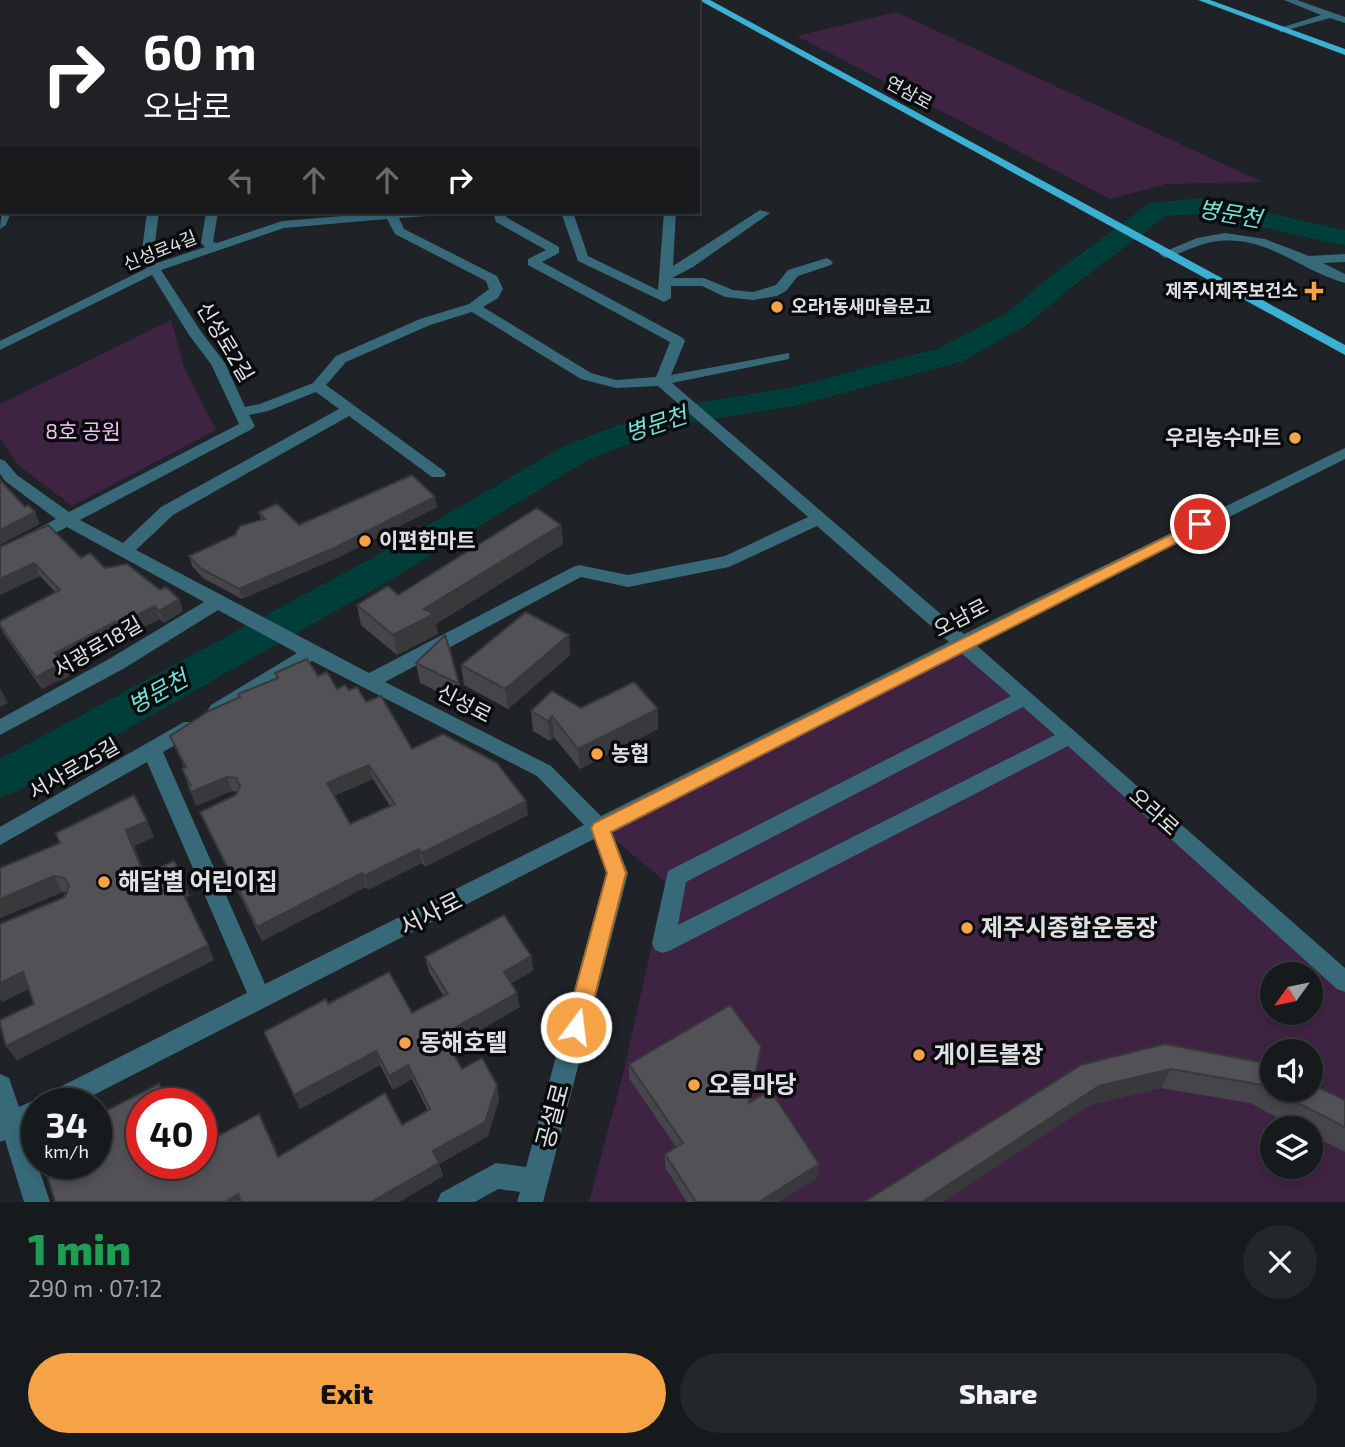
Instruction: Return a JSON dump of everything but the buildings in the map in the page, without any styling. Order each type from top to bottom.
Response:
[{"type":"main road","name":"연삼로","points":[[703,0],[1166,254]]},
{"type":"main road","points":[[1202,0],[1345,52]]},
{"type":"main road","points":[[1166,254],[1345,351]]},
{"type":"street","points":[[1288,0],[1345,20]]},
{"type":"street","points":[[1283,30],[1345,10]]},
{"type":"street","points":[[667,277],[765,213]]},
{"type":"street","name":"신성로2길","points":[[70,521],[247,426],[218,363],[196,335],[147,257],[153,214]]},
{"type":"street","points":[[212,214],[207,243],[216,248]]},
{"type":"street","name":"신성로4길","points":[[0,346],[156,268],[216,248],[282,219],[403,214]]},
{"type":"street","points":[[499,214],[500,219],[555,250],[531,262],[678,341],[661,381]]},
{"type":"street","points":[[567,214],[582,258],[664,298],[670,214]]},
{"type":"street","points":[[240,412],[263,408],[318,386],[341,359],[425,322],[474,307],[493,295],[496,289],[492,279],[399,231],[391,215]]},
{"type":"street","points":[[1166,254],[1208,239],[1229,237],[1251,240],[1309,260],[1345,279]]},
{"type":"street","points":[[1309,260],[1345,258]]},
{"type":"street","points":[[667,277],[704,282],[730,294],[753,296],[772,293],[781,288],[793,273],[827,262]]},
{"type":"street","points":[[474,307],[586,376],[616,384],[661,381],[784,356]]},
{"type":"street","name":"오라로","points":[[661,381],[1345,982]]},
{"type":"street","points":[[318,386],[438,474]]},
{"type":"street","points":[[125,551],[167,511],[348,410]]},
{"type":"street","name":"오남로","points":[[600,828],[960,644],[1345,453]]},
{"type":"street","points":[[0,464],[11,478],[70,521],[222,605]]},
{"type":"street","points":[[370,681],[579,572],[628,581],[729,561],[818,519]]},
{"type":"street","points":[[0,555],[70,521]]},
{"type":"street","name":"신성로","points":[[222,605],[544,771],[600,828]]},
{"type":"street","name":"서광로18길","points":[[0,728],[222,605]]},
{"type":"street","name":"서사로25길","points":[[0,837],[152,750],[313,652]]},
{"type":"street","points":[[1024,698],[676,877],[663,943],[1069,737]]},
{"type":"street","points":[[152,750],[261,1000]]},
{"type":"street","points":[[184,824],[208,813]]},
{"type":"street","name":"서사로","points":[[83,1088],[600,828]]},
{"type":"street","name":"공설로","points":[[533,1192],[617,873],[600,828]]},
{"type":"street","points":[[0,1086],[7,1126],[37,1202]]},
{"type":"street","points":[[450,1202],[496,1176],[533,1192]]},
{"type":"green space","points":[[896,12],[1262,182],[1166,184],[1110,199],[797,36]]},
{"type":"green space","name":"8호 공원","points":[[171,320],[184,367],[216,430],[72,506],[18,465],[0,439],[0,404]]},
{"type":"green space","name":"제주시종합운동장","points":[[960,644],[1315,962],[1260,962],[1260,1026],[1323,1026],[1323,969],[1345,989],[1345,1202],[589,1202],[623,1074],[666,882],[600,828]]},
{"type":"waterway","name":"병문천","points":[[0,780],[381,569],[576,453],[671,416],[795,396],[950,355],[1017,319],[1058,284],[1159,209],[1201,206],[1345,238]]},
{"type":"place","name":"제주시제주보건소","points":[[1314,291]]},
{"type":"place","name":"오라1동새마을문고","points":[[777,307]]},
{"type":"place","name":"우리농수마트","points":[[1295,438]]},
{"type":"place","name":"이편한마트","points":[[365,541]]},
{"type":"place","name":"농협","points":[[597,754]]},
{"type":"place","name":"해달별 어린이집","points":[[104,882]]},
{"type":"place","name":"제주시종합운동장","points":[[967,928]]},
{"type":"place","name":"동해호텔","points":[[405,1043]]},
{"type":"place","name":"게이트볼장","points":[[919,1055]]},
{"type":"place","name":"오름마당","points":[[694,1085]]},
{"type":"route","points":[[576,1027],[617,873],[600,828],[1200,524]]}]
